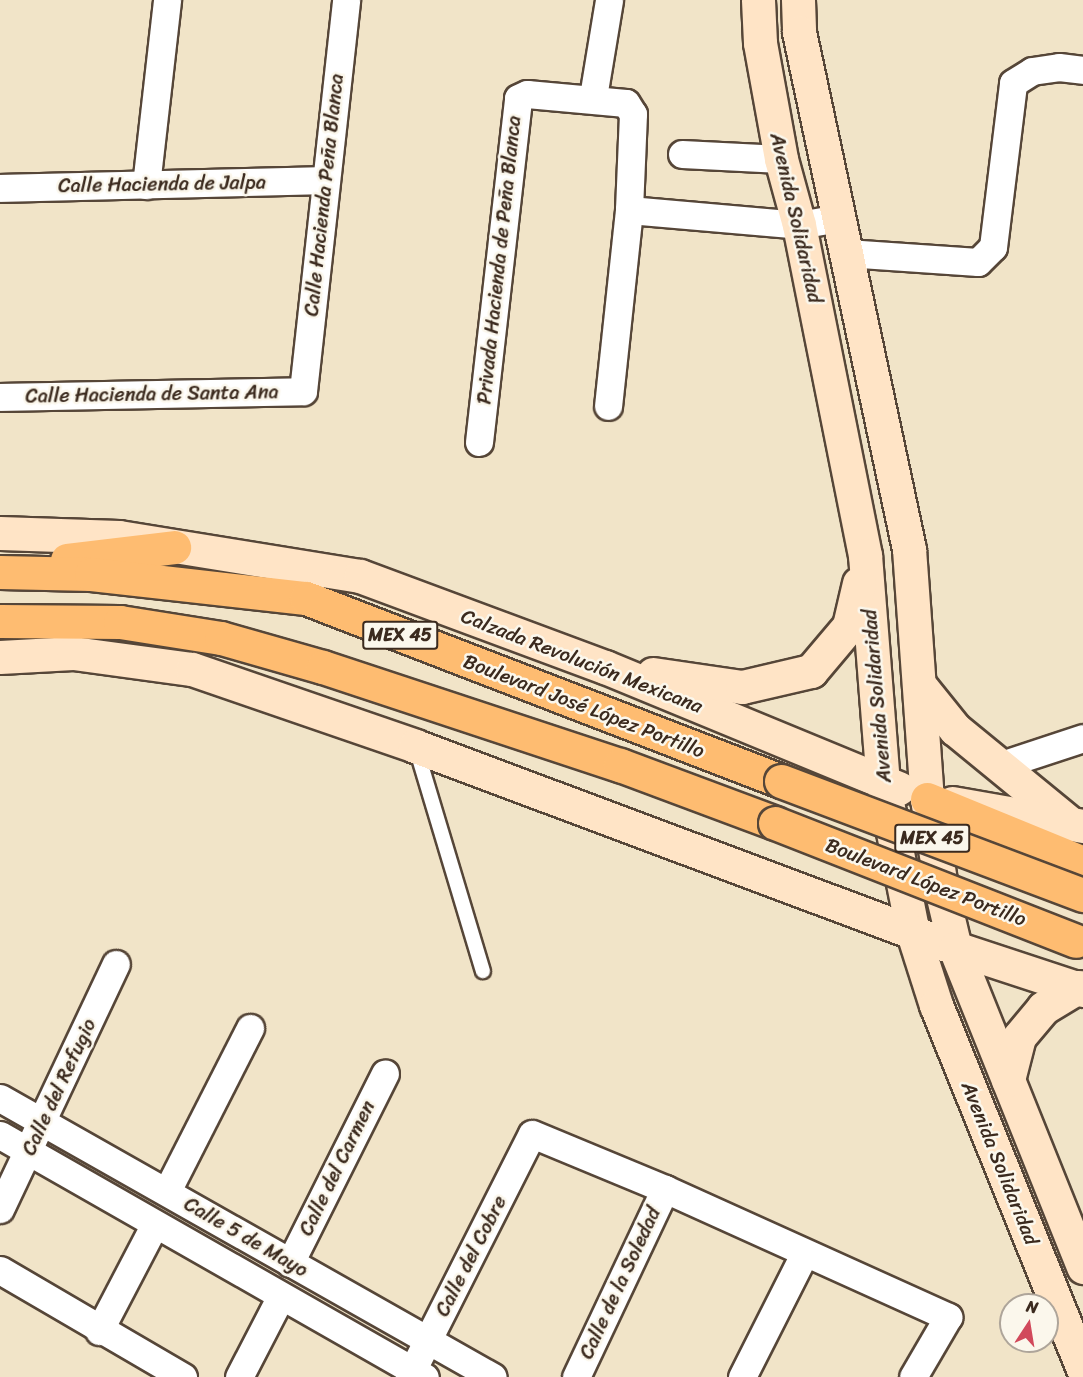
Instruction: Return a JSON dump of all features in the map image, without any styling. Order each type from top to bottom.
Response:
[{"type":"main road","points":[[0,572],[102,554],[174,547]]},
{"type":"main road","name":"Boulevard José López Portillo","points":[[0,572],[91,574],[306,598],[1083,895]]},
{"type":"main road","name":"Boulevard López Portillo","points":[[0,621],[120,622],[231,641],[323,667],[620,765],[1080,942]]},
{"type":"main road","points":[[927,799],[1083,863]]},
{"type":"street","points":[[146,185],[167,0]]},
{"type":"street","name":"Calle Hacienda Peña Blanca","points":[[303,390],[324,180],[346,0]]},
{"type":"street","points":[[593,98],[609,0]]},
{"type":"street","name":"Avenida Solidaridad","points":[[758,0],[760,43],[781,159],[799,225],[865,555],[883,782],[913,933],[936,1005],[1083,1369]]},
{"type":"street","name":"Avenida Solidaridad","points":[[798,0],[798,32],[909,549],[922,688],[927,799],[955,948],[1083,1267]]},
{"type":"street","points":[[846,253],[978,262],[993,248],[1012,83],[1032,71],[1059,67],[1083,70]]},
{"type":"street","name":"Privada Hacienda de Peña Blanca","points":[[479,442],[518,98],[527,94],[593,98],[626,103],[633,114],[629,210],[608,406]]},
{"type":"street","points":[[682,154],[781,159]]},
{"type":"street","name":"Calle Hacienda de Jalpa","points":[[0,188],[324,180]]},
{"type":"street","points":[[629,210],[799,225],[837,219]]},
{"type":"street","name":"Calle Hacienda de Santa Ana","points":[[0,397],[303,390]]},
{"type":"street","name":"Calzada Revolución Mexicana","points":[[0,533],[81,534],[360,576],[605,667],[927,799],[1076,823]]},
{"type":"street","points":[[605,667],[742,687],[811,671],[849,626],[865,555]]},
{"type":"street","points":[[0,657],[73,653],[192,669],[415,746],[913,933],[1081,988]]},
{"type":"street","points":[[922,688],[955,729],[998,766],[1076,823]]},
{"type":"street","points":[[998,766],[1083,738]]},
{"type":"street","name":"Calle del Refugio","points":[[0,1209],[44,1121],[116,964]]},
{"type":"street","points":[[1008,1080],[1019,1037],[1043,1008],[1081,988]]},
{"type":"street","points":[[168,1191],[250,1028]]},
{"type":"street","name":"Calle del Carmen","points":[[290,1263],[385,1073]]},
{"type":"street","name":"Calle 5 de Mayo","points":[[0,1098],[168,1191],[290,1263],[493,1377]]},
{"type":"street","name":"Calle del Cobre","points":[[415,1375],[428,1340],[532,1134],[664,1189]]},
{"type":"street","name":"Calle 5 de Mayo","points":[[0,1135],[415,1375]]},
{"type":"street","points":[[664,1189],[948,1317],[913,1377]]},
{"type":"street","name":"Calle de la Soledad","points":[[576,1377],[664,1189]]},
{"type":"street","points":[[99,1331],[154,1226]]},
{"type":"street","points":[[742,1377],[804,1254]]},
{"type":"street","points":[[0,1270],[99,1331],[183,1377]]},
{"type":"street","points":[[238,1377],[280,1298]]},
{"type":"lane","points":[[415,746],[483,971]]}]
